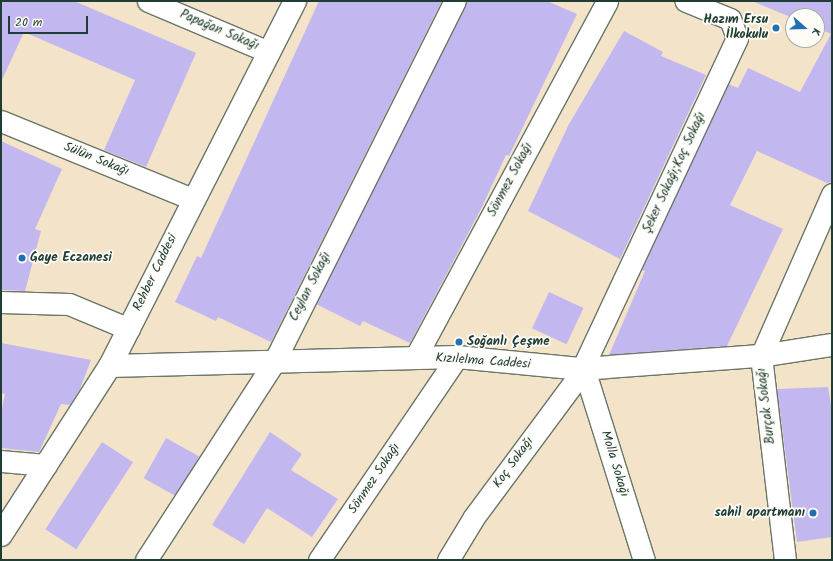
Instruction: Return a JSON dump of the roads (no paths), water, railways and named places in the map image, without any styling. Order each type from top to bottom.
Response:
[{"type":"main road","name":"Rehber Caddesi","points":[[1,535],[110,366],[192,200],[295,1]]},
{"type":"main road","name":"Kızılelma Caddesi","points":[[110,366],[458,357],[583,369],[761,356],[832,345]]},
{"type":"street","name":"Papağan Sokağı","points":[[148,1],[269,52]]},
{"type":"street","name":"Ceylan Sokağı","points":[[146,560],[274,362],[455,1]]},
{"type":"street","name":"Sönmez Sokağı","points":[[415,358],[607,1]]},
{"type":"street","name":"Şeker Sokağı;Koç Sokağı","points":[[583,369],[738,38],[730,19],[686,1]]},
{"type":"street","name":"Sülün Sokağı","points":[[1,121],[192,200]]},
{"type":"street","name":"Burçak Sokağı","points":[[785,560],[761,356],[832,194]]},
{"type":"street","points":[[1,302],[69,304],[129,330]]},
{"type":"street","name":"Sönmez Sokağı","points":[[319,560],[458,357]]},
{"type":"street","name":"Koç Sokağı","points":[[448,560],[474,517],[583,369]]},
{"type":"street","name":"Molla Sokağı","points":[[583,369],[644,560]]},
{"type":"street","points":[[1,461],[46,465]]},
{"type":"place","name":"Hazım Ersu İlkokulu","points":[[776,28]]},
{"type":"place","name":"Gaye Eczanesi","points":[[22,258]]},
{"type":"place","name":"Soğanlı Çeşme","points":[[459,342]]},
{"type":"place","name":"sahil apartmanı","points":[[813,513]]}]
